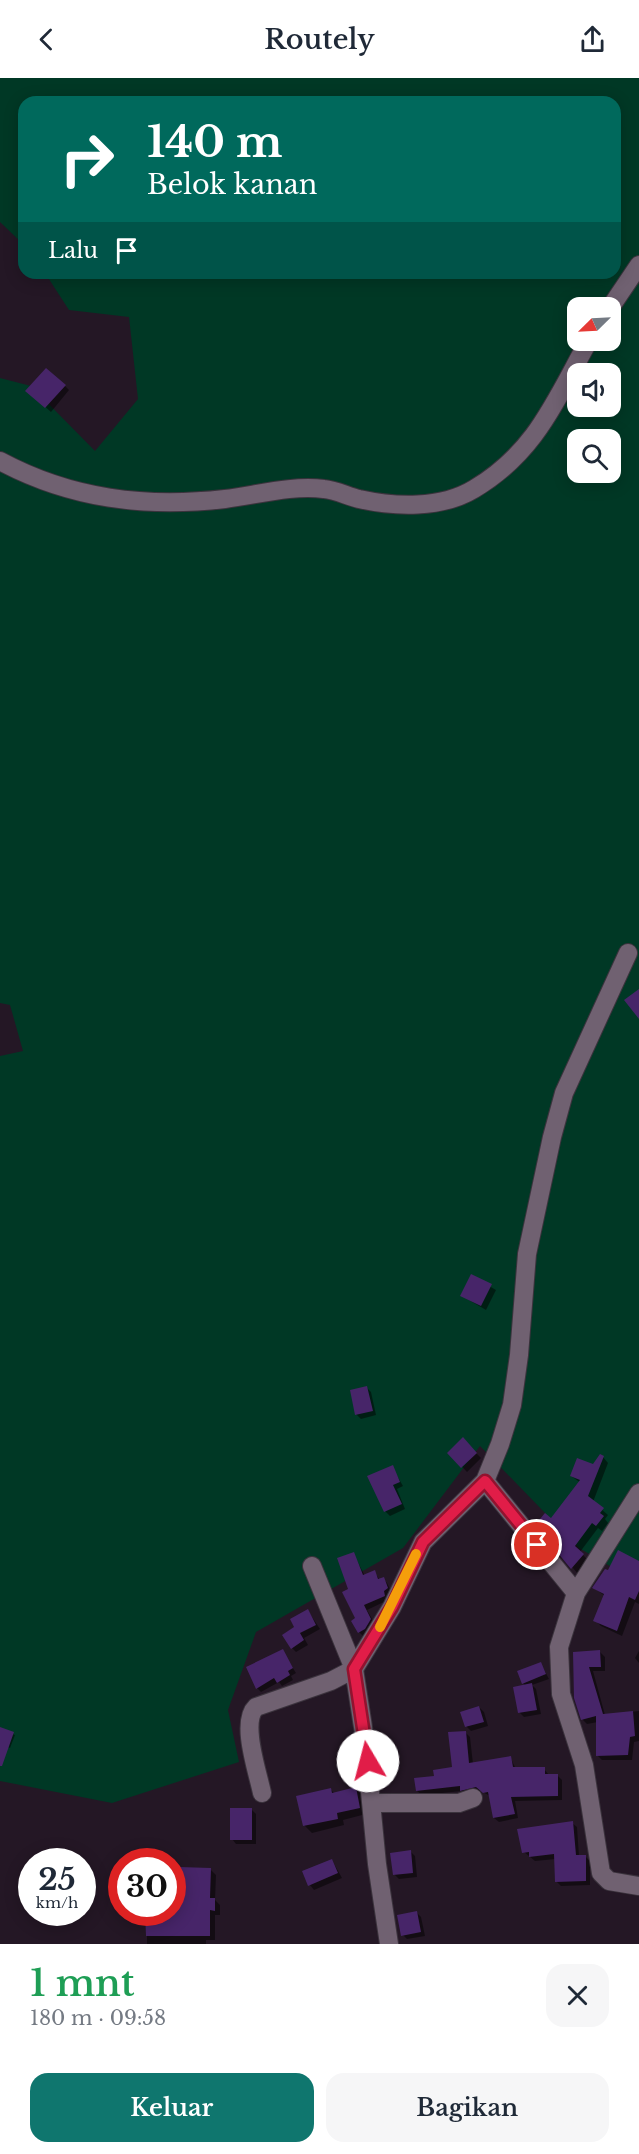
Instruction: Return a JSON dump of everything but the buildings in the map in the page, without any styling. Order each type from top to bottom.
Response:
[{"type":"street","points":[[617,297],[639,265]]},
{"type":"street","points":[[0,461],[28,476],[76,493],[123,501],[189,503],[298,488],[326,489],[387,505],[448,500],[473,490],[527,447],[539,431],[583,351]]},
{"type":"street","points":[[262,1793],[248,1726],[251,1712],[256,1707],[331,1681],[354,1669],[392,1607],[423,1542],[485,1481],[512,1405],[519,1354],[527,1254],[552,1137],[564,1093],[628,953]]},
{"type":"street","points":[[485,1481],[576,1593]]},
{"type":"street","points":[[639,1492],[576,1593],[559,1647],[561,1694],[584,1765],[601,1873],[609,1881],[639,1886]]},
{"type":"street","points":[[312,1566],[354,1669],[373,1803],[377,1864],[389,1944]]},
{"type":"street","points":[[373,1803],[459,1803],[473,1798]]},
{"type":"green space","points":[[0,78],[639,78],[639,1583],[579,1548],[480,1446],[403,1548],[256,1632],[228,1710],[239,1762],[112,1803],[0,1781],[0,1056],[23,1051],[10,1005],[0,1003],[0,378],[31,386],[95,451],[138,399],[129,317],[69,310],[49,279],[621,279],[621,96],[18,96],[18,239],[0,222]]},
{"type":"slow traffic","points":[[380,1627],[402,1587],[416,1554]]},
{"type":"route","points":[[368,1761],[354,1669],[392,1607],[414,1556],[423,1542],[485,1481],[537,1545]]}]
